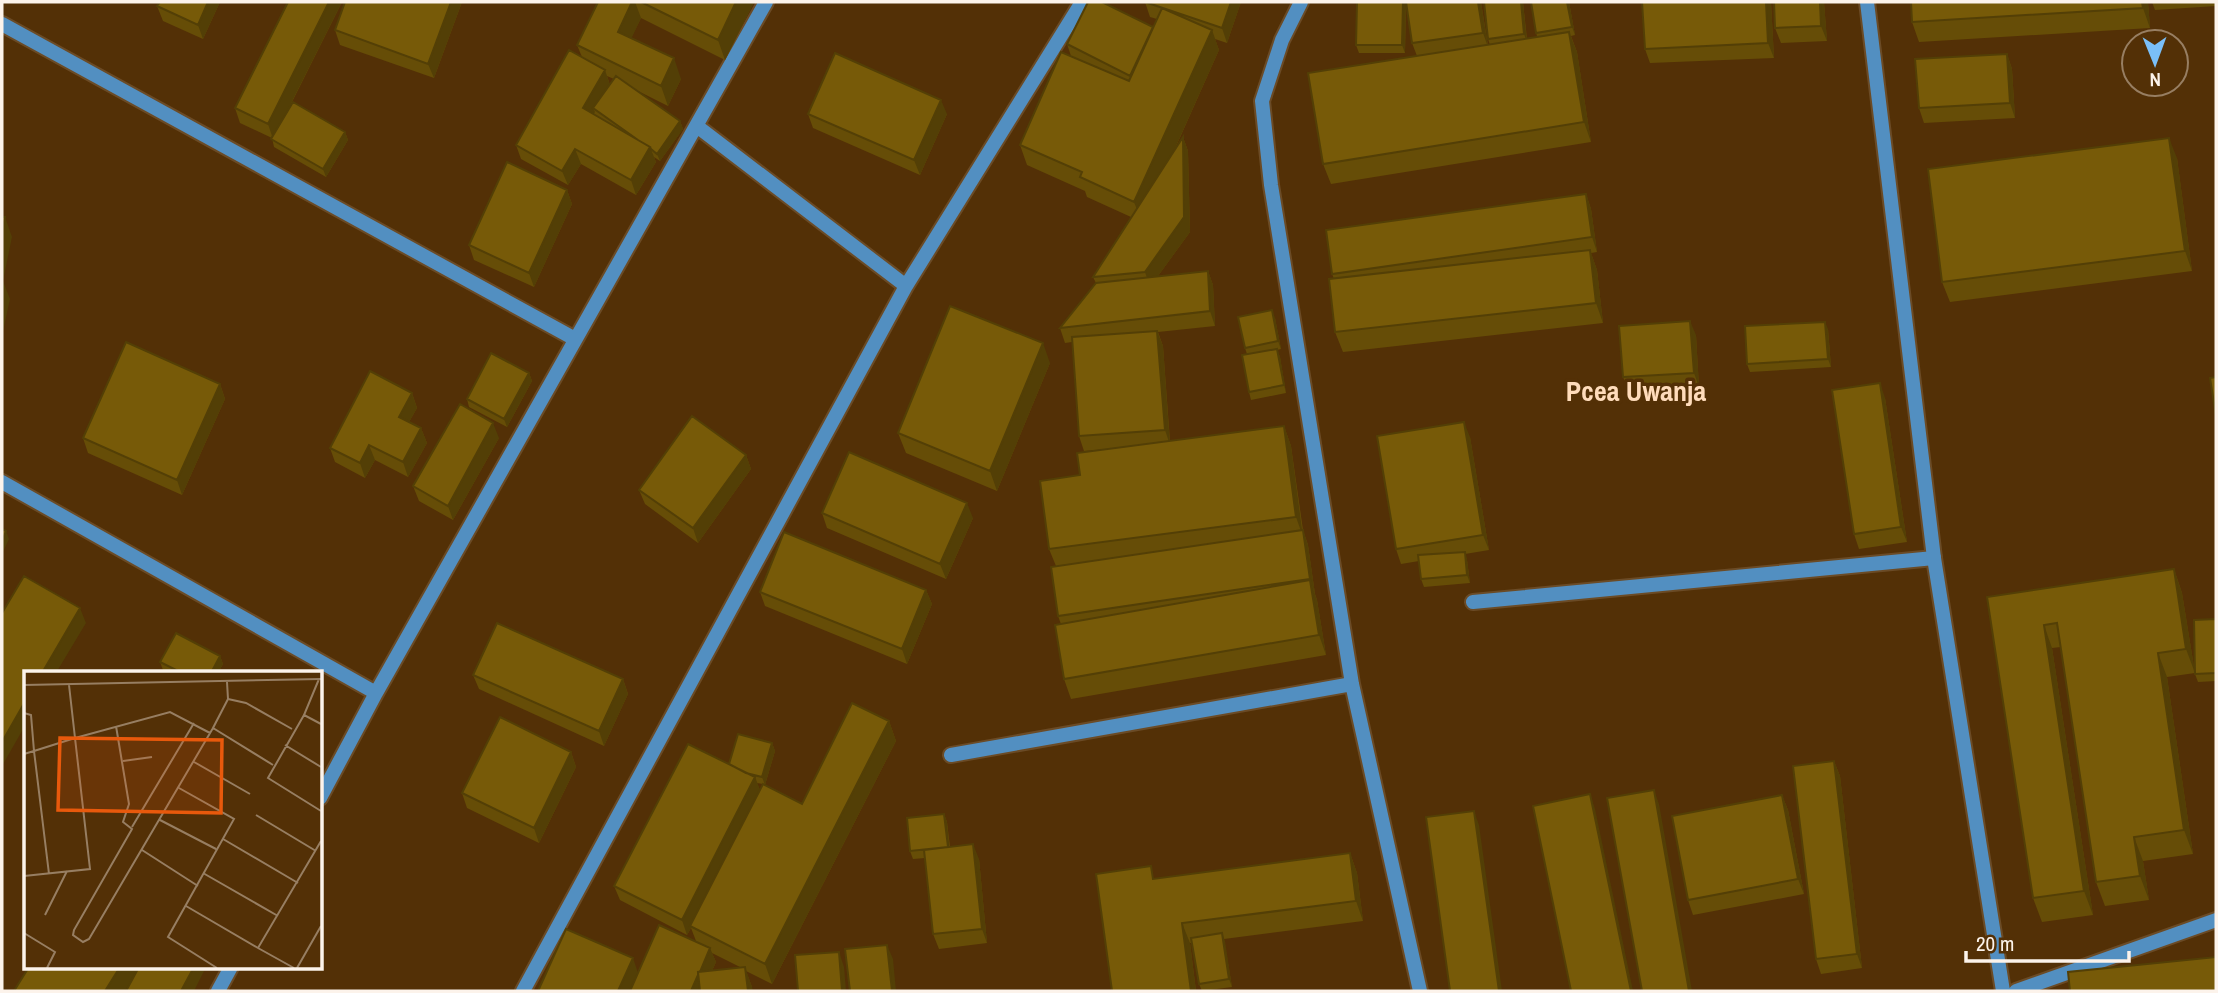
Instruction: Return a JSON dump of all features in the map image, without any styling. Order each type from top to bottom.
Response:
[{"type":"street","points":[[322,794],[376,693],[698,127],[766,2]]},
{"type":"street","points":[[523,991],[906,286],[1082,2]]},
{"type":"street","points":[[1301,2],[1282,40],[1262,101],[1271,185],[1352,684],[1420,991]]},
{"type":"street","points":[[1867,2],[1934,558],[2003,991]]},
{"type":"street","points":[[2,24],[575,339]]},
{"type":"street","points":[[698,127],[906,286]]},
{"type":"street","points":[[2,482],[376,693]]},
{"type":"street","points":[[1474,602],[1934,558]]},
{"type":"street","points":[[951,755],[1352,684]]},
{"type":"street","points":[[2016,991],[2216,920]]},
{"type":"street","points":[[218,991],[230,968]]},
{"type":"building","points":[[160,2],[208,2],[198,25],[157,6]]},
{"type":"building","points":[[288,2],[329,2],[268,124],[235,108]]},
{"type":"building","points":[[345,2],[451,2],[428,64],[335,30]]},
{"type":"building","points":[[598,2],[632,2],[618,32],[674,58],[661,86],[577,45]]},
{"type":"building","points":[[641,2],[736,2],[718,40]]},
{"type":"building","points":[[1088,2],[1102,2],[1153,27],[1130,76],[1067,44]]},
{"type":"building","points":[[1145,2],[1231,2],[1222,28]]},
{"type":"building","points":[[1357,2],[1403,2],[1402,45],[1356,45]]},
{"type":"building","points":[[1406,2],[1478,2],[1483,33],[1412,43]]},
{"type":"building","points":[[1484,2],[1521,2],[1524,34],[1488,39]]},
{"type":"building","points":[[1531,2],[1567,2],[1572,27],[1536,33]]},
{"type":"building","points":[[1642,2],[1766,2],[1768,43],[1645,49]]},
{"type":"building","points":[[1774,2],[1820,2],[1821,26],[1775,28]]},
{"type":"building","points":[[1911,2],[2142,2],[2143,8],[1912,22]]},
{"type":"building","points":[[1162,8],[1212,30],[1134,202],[1080,177],[1082,172],[1020,145],[1061,52],[1129,81]]},
{"type":"building","points":[[1569,32],[1584,122],[1323,164],[1308,73]]},
{"type":"building","points":[[569,50],[605,70],[583,108],[650,147],[631,180],[575,149],[562,171],[516,145]]},
{"type":"building","points":[[835,53],[941,100],[914,160],[808,114]]},
{"type":"building","points":[[2007,54],[2010,103],[1919,108],[1915,59]]},
{"type":"building","points":[[616,76],[680,121],[657,154],[593,108]]},
{"type":"building","points":[[293,102],[345,132],[323,169],[271,139]]},
{"type":"building","points":[[1183,137],[1184,217],[1145,272],[1093,277]]},
{"type":"building","points":[[2169,138],[2185,251],[1942,282],[1928,169]]},
{"type":"building","points":[[507,162],[567,190],[529,273],[469,245]]},
{"type":"building","points":[[1586,194],[1592,237],[1332,274],[1326,230]]},
{"type":"building","points":[[1590,250],[1596,303],[1335,332],[1329,279]]},
{"type":"building","points":[[1208,271],[1210,311],[1060,328],[1096,283]]},
{"type":"building","points":[[950,306],[1043,343],[990,471],[898,433]]},
{"type":"building","points":[[1272,310],[1278,341],[1245,348],[1238,317]]},
{"type":"building","points":[[1690,321],[1694,373],[1623,377],[1619,326]]},
{"type":"building","points":[[1825,322],[1828,359],[1747,364],[1745,326]]},
{"type":"building","points":[[1157,331],[1165,430],[1079,436],[1072,337]]},
{"type":"building","points":[[126,342],[220,384],[177,480],[83,438]]},
{"type":"building","points":[[1277,349],[1284,385],[1249,392],[1242,355]]},
{"type":"building","points":[[491,353],[529,373],[504,419],[467,399]]},
{"type":"building","points":[[370,371],[412,393],[399,417],[421,428],[403,462],[369,445],[360,463],[330,448]]},
{"type":"building","points":[[2216,377],[2216,416],[2210,378]]},
{"type":"building","points":[[1880,383],[1901,527],[1854,534],[1832,390]]},
{"type":"building","points":[[460,404],[493,423],[448,506],[413,486]]},
{"type":"building","points":[[692,416],[746,455],[693,528],[639,490]]},
{"type":"building","points":[[1464,422],[1483,535],[1396,549],[1377,436]]},
{"type":"building","points":[[1284,426],[1296,517],[1049,549],[1040,481],[1080,475],[1077,453]]},
{"type":"building","points":[[849,452],[967,503],[940,564],[822,513]]},
{"type":"building","points":[[1303,530],[1310,579],[1058,616],[1051,567]]},
{"type":"building","points":[[784,532],[926,590],[902,649],[760,592]]},
{"type":"building","points":[[1465,552],[1467,575],[1421,579],[1418,555]]},
{"type":"building","points":[[2174,569],[2186,649],[2158,653],[2184,830],[2134,837],[2140,876],[2096,882],[2057,623],[2044,625],[2084,891],[2033,898],[1987,597]]},
{"type":"building","points":[[24,576],[80,608],[43,671],[24,671],[24,704],[2,742],[2,613]]},
{"type":"building","points":[[1310,580],[1319,635],[1064,679],[1055,625]]},
{"type":"building","points":[[2216,619],[2216,673],[2195,674],[2194,620]]},
{"type":"building","points":[[497,623],[623,679],[599,731],[473,675]]},
{"type":"building","points":[[176,633],[220,656],[212,671],[178,671],[160,662]]},
{"type":"building","points":[[852,703],[889,721],[765,964],[690,926],[763,784],[802,804]]},
{"type":"building","points":[[500,717],[571,752],[534,828],[462,793]]},
{"type":"building","points":[[738,734],[772,743],[762,777],[746,773],[729,764]]},
{"type":"building","points":[[688,744],[755,777],[682,920],[614,886]]},
{"type":"building","points":[[1834,761],[1857,954],[1816,959],[1793,766]]},
{"type":"building","points":[[1654,790],[1689,991],[1642,991],[1607,798]]},
{"type":"building","points":[[1590,794],[1631,991],[1571,991],[1533,806]]},
{"type":"building","points":[[1782,795],[1798,879],[1688,900],[1672,816]]},
{"type":"building","points":[[1474,811],[1499,991],[1450,991],[1426,817]]},
{"type":"building","points":[[944,814],[948,847],[910,851],[907,818]]},
{"type":"building","points":[[973,844],[982,929],[933,934],[924,850]]},
{"type":"building","points":[[1350,853],[1356,901],[1182,923],[1191,991],[1112,991],[1096,874],[1151,866],[1153,879]]},
{"type":"building","points":[[659,925],[710,948],[691,991],[630,991]]},
{"type":"building","points":[[566,929],[633,958],[618,991],[538,991]]},
{"type":"building","points":[[1222,933],[1229,979],[1199,984],[1191,938]]},
{"type":"building","points":[[887,945],[892,991],[850,991],[845,949]]},
{"type":"building","points":[[839,952],[842,991],[798,991],[795,955]]},
{"type":"building","points":[[2216,957],[2216,991],[2070,991],[2068,972]]},
{"type":"building","points":[[745,967],[748,991],[700,991],[698,972]]},
{"type":"building","points":[[28,968],[119,968],[105,991],[14,991]]},
{"type":"building","points":[[138,968],[193,968],[181,991],[126,991]]},
{"type":"district","name":"Pcea Uwanja","points":[[1636,391]]}]
